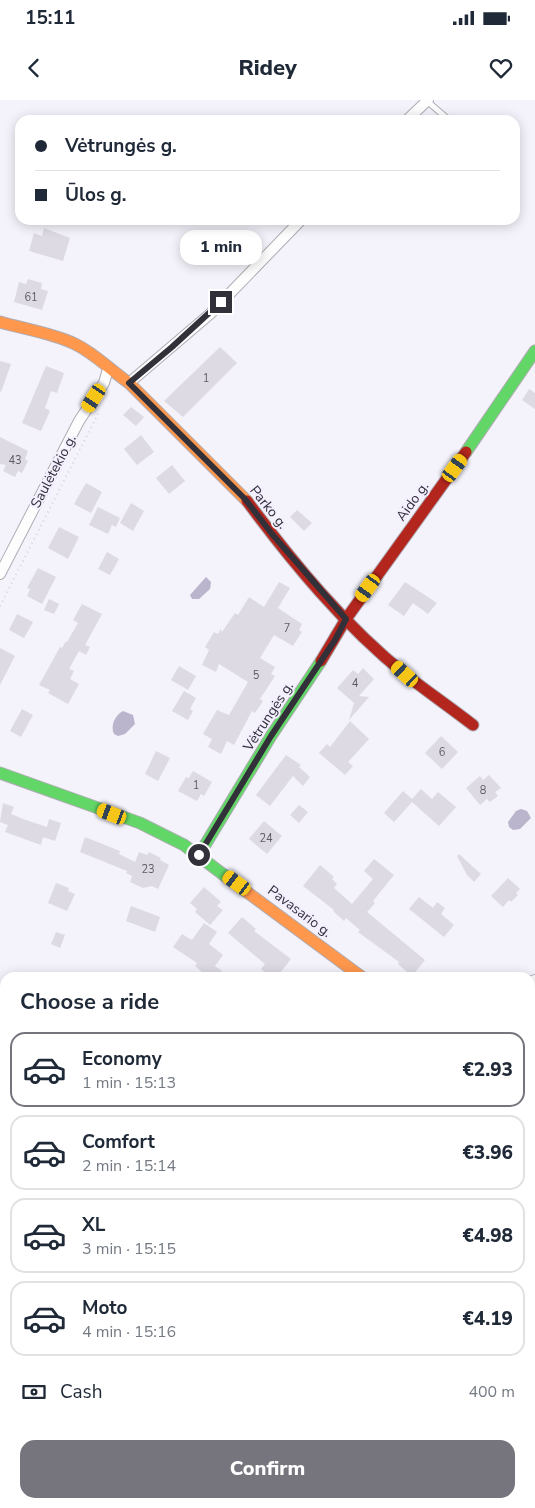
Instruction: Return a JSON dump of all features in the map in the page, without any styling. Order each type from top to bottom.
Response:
[{"type":"street","points":[[413,115],[428,101]]},
{"type":"street","points":[[129,383],[210,314],[296,225]]},
{"type":"street","name":"Parko g.","points":[[0,322],[75,344],[103,362],[108,369],[129,383],[245,499],[272,534],[346,619],[405,674],[473,725]]},
{"type":"street","name":"Aido g.","points":[[346,619],[476,438],[535,351]]},
{"type":"street","name":"Saulėtekio g.","points":[[0,574],[79,421],[108,375],[108,369]]},
{"type":"street","name":"Vėtrungės g.","points":[[199,855],[271,736],[335,640],[346,619]]},
{"type":"street","name":"Pavasario g.","points":[[0,772],[165,835],[199,855],[355,972]]},
{"type":"lane","points":[[428,101],[443,115]]},
{"type":"path","points":[[0,606],[106,399],[98,392]]},
{"type":"shaded area","points":[[206,577],[211,582],[210,589],[199,599],[192,599],[190,595]]},
{"type":"shaded area","points":[[123,711],[133,715],[135,724],[125,734],[118,736],[114,734],[113,724],[118,715]]},
{"type":"shaded area","points":[[521,809],[527,811],[531,818],[520,829],[513,830],[509,827],[508,822],[516,811]]},
{"type":"building","points":[[44,228],[70,238],[63,261],[29,251],[34,233],[42,236]]},
{"type":"building","points":[[28,279],[42,283],[41,289],[48,291],[42,310],[14,302],[19,282],[26,284]]},
{"type":"building","points":[[220,347],[237,363],[183,417],[164,401]]},
{"type":"building","points":[[0,361],[11,364],[1,392],[0,391]]},
{"type":"building","points":[[46,366],[64,373],[57,393],[51,391],[45,408],[50,411],[41,431],[22,423]]},
{"type":"building","points":[[529,389],[535,393],[535,409],[522,400]]},
{"type":"building","points":[[131,407],[144,417],[136,426],[123,415]]},
{"type":"building","points":[[141,435],[154,452],[137,465],[124,449]]},
{"type":"building","points":[[0,437],[28,451],[25,459],[28,461],[22,473],[18,471],[15,477],[3,471],[6,465],[0,464]]},
{"type":"building","points":[[172,465],[185,481],[169,494],[156,478]]},
{"type":"building","points":[[86,483],[102,492],[91,513],[74,504]]},
{"type":"building","points":[[131,503],[144,511],[133,531],[120,523]]},
{"type":"building","points":[[98,507],[120,518],[116,527],[112,525],[108,534],[89,525]]},
{"type":"building","points":[[297,510],[312,523],[304,531],[290,517]]},
{"type":"building","points":[[59,527],[79,537],[68,559],[48,548]]},
{"type":"building","points":[[107,552],[119,559],[110,575],[98,569]]},
{"type":"building","points":[[38,568],[56,577],[42,604],[27,596],[30,589],[27,588]]},
{"type":"building","points":[[279,582],[290,588],[278,608],[302,624],[299,630],[302,632],[293,646],[274,635],[260,658],[275,667],[271,674],[275,676],[260,699],[263,701],[255,713],[252,711],[234,745],[227,741],[221,754],[208,747],[212,739],[203,734],[217,710],[229,715],[248,682],[219,664],[216,672],[202,665],[209,650],[205,647],[214,632],[218,634],[221,629],[222,632],[235,613],[238,615],[249,597],[264,607]]},
{"type":"building","points":[[405,582],[437,603],[428,614],[413,603],[404,616],[388,605]]},
{"type":"building","points":[[49,599],[59,604],[54,614],[44,610]]},
{"type":"building","points":[[82,604],[102,614],[85,645],[90,647],[86,655],[79,651],[69,669],[74,671],[70,679],[79,684],[68,704],[48,693],[50,690],[39,685],[60,647],[62,648],[67,642],[78,623],[73,620]]},
{"type":"building","points":[[17,614],[33,622],[24,638],[9,630]]},
{"type":"building","points":[[0,648],[15,656],[0,685]]},
{"type":"building","points":[[179,666],[196,676],[188,690],[171,680]]},
{"type":"building","points":[[363,668],[374,679],[359,696],[369,697],[349,720],[354,703],[337,688],[353,670],[358,674]]},
{"type":"building","points":[[184,691],[196,698],[190,709],[193,711],[188,720],[172,711]]},
{"type":"building","points":[[22,709],[33,715],[21,737],[10,731]]},
{"type":"building","points":[[350,721],[369,739],[348,762],[353,766],[345,775],[319,753],[327,744],[330,747]]},
{"type":"building","points":[[441,736],[458,752],[442,769],[425,753]]},
{"type":"building","points":[[156,751],[170,758],[158,781],[145,774]]},
{"type":"building","points":[[286,755],[301,765],[299,767],[310,777],[303,786],[293,776],[270,806],[256,795]]},
{"type":"building","points":[[193,771],[212,782],[204,796],[201,794],[197,801],[178,791],[186,777],[189,778]]},
{"type":"building","points":[[489,775],[501,788],[495,792],[498,796],[490,802],[487,799],[480,805],[466,788],[480,776],[483,780]]},
{"type":"building","points":[[421,789],[432,799],[438,792],[456,807],[439,826],[412,802],[394,822],[384,813],[403,791],[412,799]]},
{"type":"building","points":[[3,803],[14,807],[11,814],[23,819],[47,827],[49,819],[61,823],[55,841],[43,837],[41,845],[5,832],[8,825],[0,822]]},
{"type":"building","points":[[299,805],[308,812],[299,823],[290,815]]},
{"type":"building","points":[[264,821],[282,836],[267,854],[249,839]]},
{"type":"building","points":[[85,837],[120,851],[119,854],[135,862],[139,852],[147,855],[149,852],[161,858],[160,860],[169,865],[158,889],[152,886],[143,888],[130,882],[132,876],[126,873],[127,871],[80,852]]},
{"type":"building","points":[[459,854],[481,874],[474,882],[467,875],[457,856]]},
{"type":"building","points":[[374,859],[394,875],[373,901],[375,903],[367,912],[425,960],[415,972],[407,972],[398,964],[399,962],[358,932],[360,930],[346,918],[344,921],[334,910],[303,886],[320,865],[334,877],[332,879],[337,884],[334,888],[352,904],[373,879],[364,871]]},
{"type":"building","points":[[508,878],[520,889],[516,893],[518,895],[511,902],[509,900],[503,907],[491,896]]},
{"type":"building","points":[[56,883],[69,888],[68,891],[75,894],[67,911],[48,903]]},
{"type":"building","points":[[204,887],[221,902],[217,906],[223,910],[210,925],[195,912],[197,909],[190,903]]},
{"type":"building","points":[[419,897],[433,908],[437,902],[445,908],[441,914],[454,925],[444,937],[409,909]]},
{"type":"building","points":[[131,906],[160,917],[155,932],[126,921]]},
{"type":"building","points":[[242,917],[256,929],[254,931],[291,959],[281,972],[264,972],[261,969],[265,964],[228,933]]},
{"type":"building","points":[[204,923],[217,932],[209,944],[223,955],[215,966],[221,972],[202,972],[195,966],[197,963],[173,947],[182,934],[192,940]]},
{"type":"building","points":[[56,932],[65,935],[60,948],[51,944]]},
{"type":"traffic: fast","points":[[466,452],[535,351]]},
{"type":"traffic: fast","points":[[199,855],[271,736],[321,661]]},
{"type":"traffic: fast","points":[[0,773],[140,823],[184,845],[228,878]]},
{"type":"traffic: slow","points":[[0,322],[57,337],[75,344],[90,353],[129,383],[247,501]]},
{"type":"traffic: slow","points":[[228,878],[355,972]]},
{"type":"traffic: jam","points":[[321,661],[346,619],[466,452]]},
{"type":"traffic: jam","points":[[247,501],[301,570],[362,636],[406,675],[473,725]]},
{"type":"route","points":[[199,855],[271,736],[342,629],[346,619],[272,534],[245,499],[129,383],[210,314],[221,302]]}]
